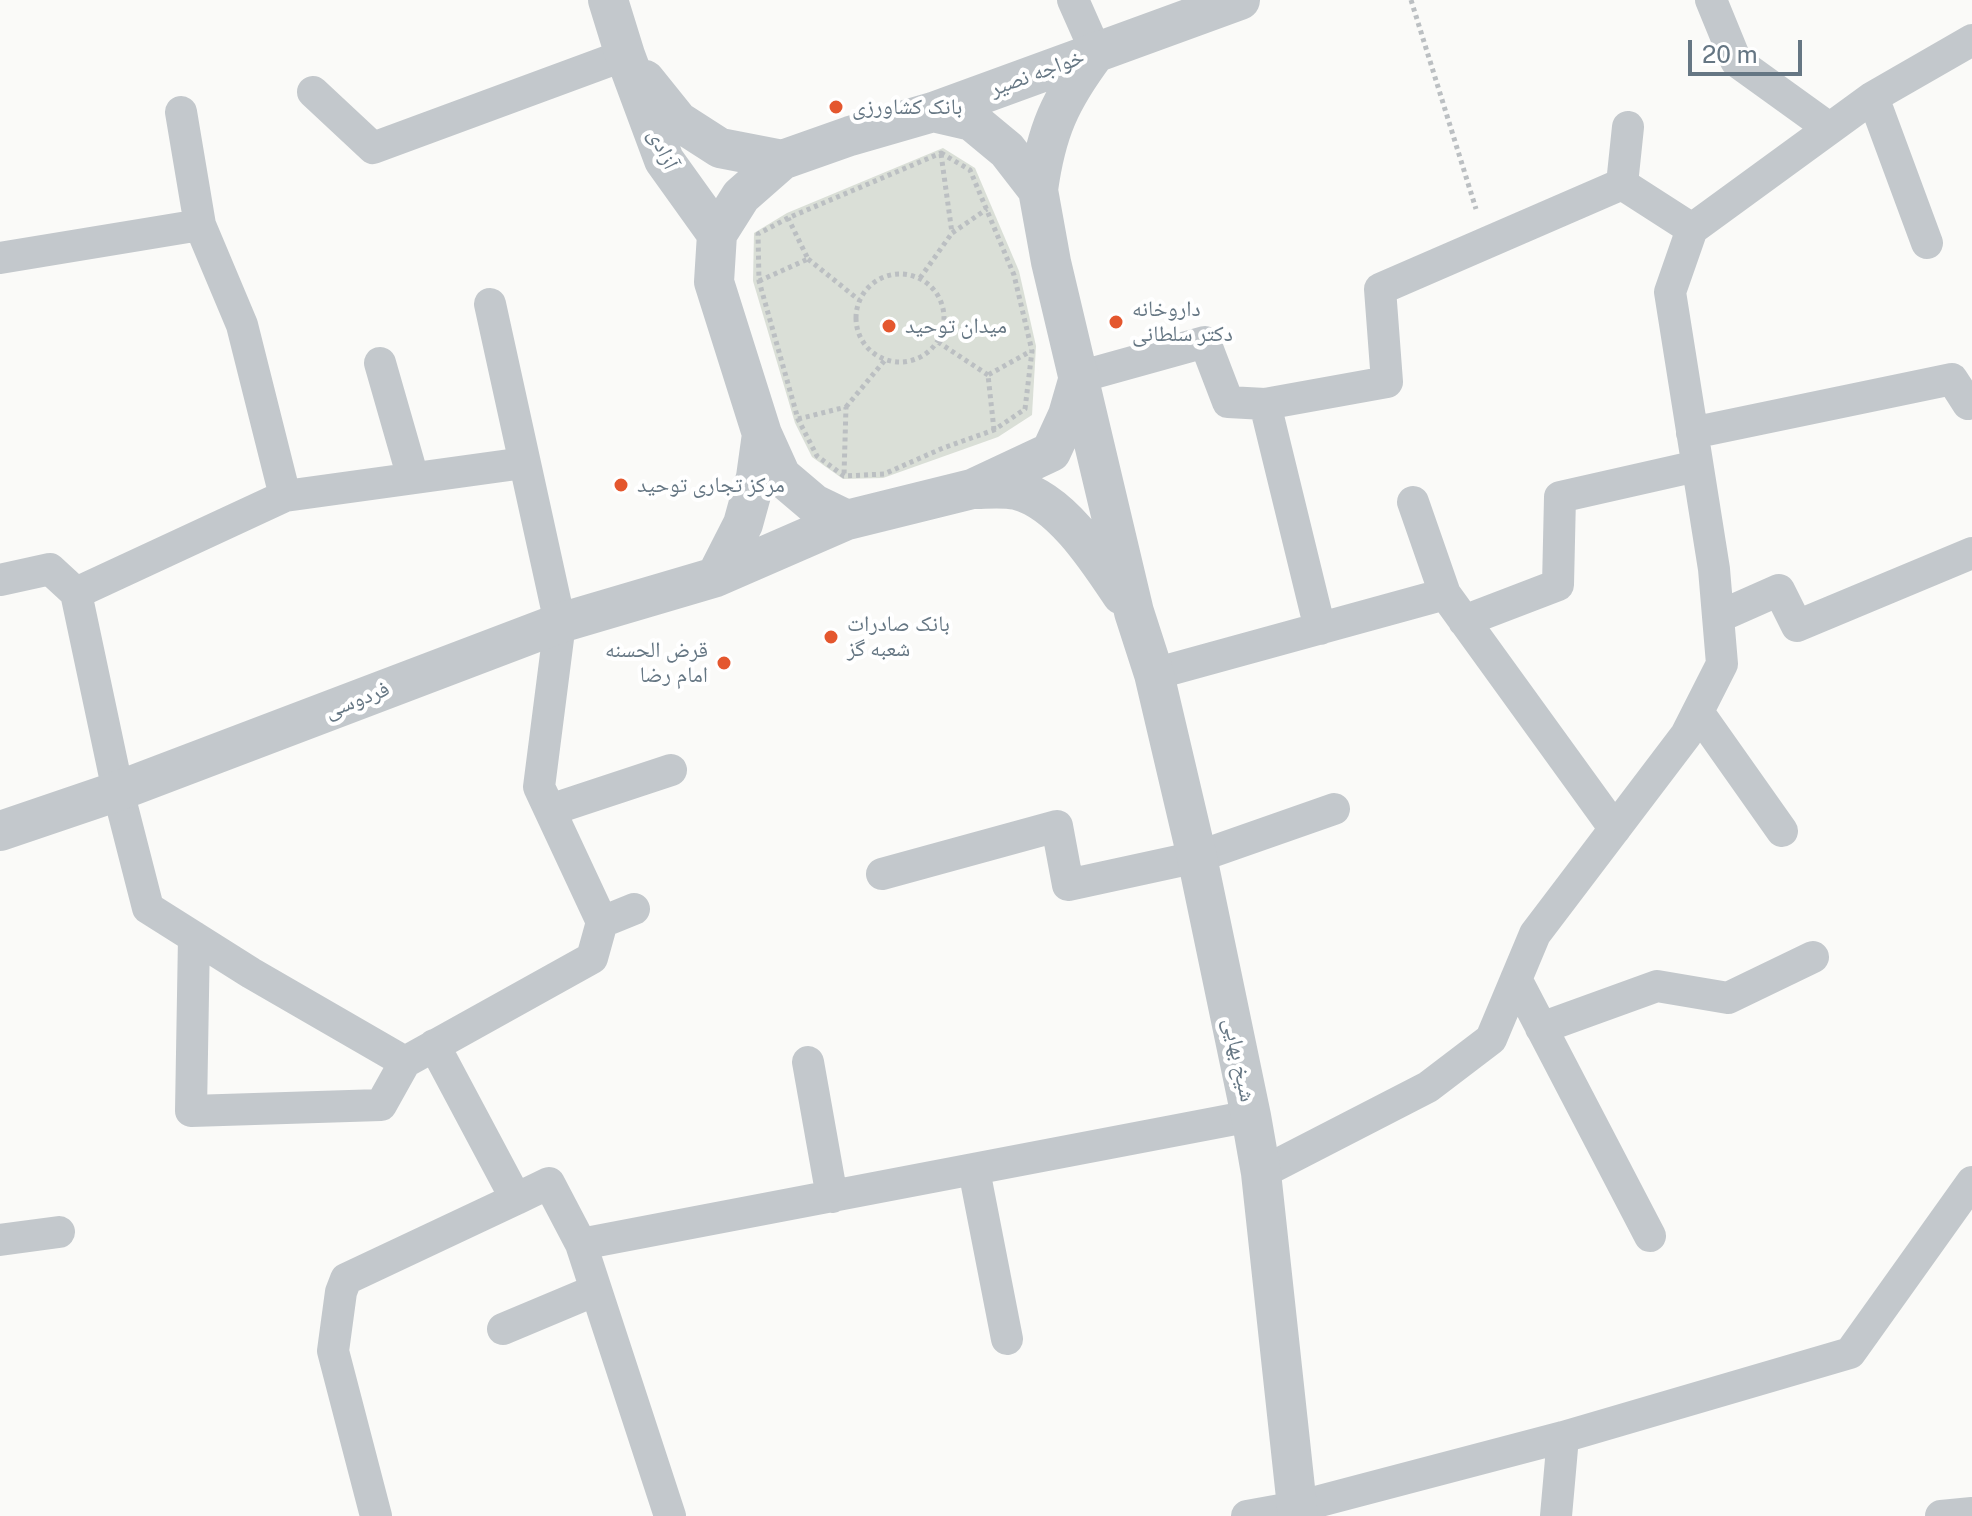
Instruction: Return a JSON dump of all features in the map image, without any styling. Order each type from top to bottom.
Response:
[{"type":"street","name":"آزادی","points":[[608,0],[664,160],[717,234]]},
{"type":"street","points":[[1073,0],[1096,52]]},
{"type":"street","name":"خواجه نصیر","points":[[933,112],[1240,0]]},
{"type":"street","points":[[1711,0],[1736,61],[1829,128]]},
{"type":"street","points":[[1261,1173],[1428,1087],[1491,1039],[1535,934],[1686,735],[1722,664],[1714,569],[1670,292],[1692,229],[1873,97],[1972,40]]},
{"type":"street","name":"خواجه نصیر","points":[[1038,190],[1043,151],[1055,116],[1070,85],[1096,52]]},
{"type":"street","name":"آزادی","points":[[625,55],[678,121],[720,148],[782,160]]},
{"type":"street","points":[[313,92],[373,148],[625,55]]},
{"type":"street","points":[[1873,97],[1927,243]]},
{"type":"street","points":[[181,112],[200,225],[242,325],[285,496]]},
{"type":"street","points":[[933,112],[972,121],[1007,150],[1038,190],[1051,262],[1079,377],[1068,415],[1051,452],[972,489],[847,520],[814,504],[781,476],[780,426],[714,282],[717,234],[741,196],[782,160],[933,112]]},
{"type":"street","points":[[1622,184],[1628,127]]},
{"type":"street","points":[[1079,377],[1205,342],[1228,402],[1265,404],[1387,382],[1380,289],[1622,184]]},
{"type":"street","points":[[1622,184],[1692,229]]},
{"type":"street","points":[[0,258],[200,225]]},
{"type":"street","points":[[194,937],[191,1111],[381,1105],[405,1062],[592,958],[602,922],[539,787],[560,623],[490,304]]},
{"type":"street","points":[[380,363],[413,478]]},
{"type":"street","name":"شیخ بهایی","points":[[1079,377],[1134,612],[1154,674],[1197,857],[1251,1116],[1261,1173],[1297,1512]]},
{"type":"street","points":[[1692,433],[1952,379],[1971,409]]},
{"type":"street","points":[[1265,404],[1320,629]]},
{"type":"street","points":[[716,577],[743,524],[756,477],[780,426]]},
{"type":"street","points":[[76,593],[285,496],[524,463]]},
{"type":"street","points":[[1464,621],[1558,585],[1560,497],[1697,466]]},
{"type":"street","name":"شیخ بهایی","points":[[972,489],[1016,490],[1051,507],[1097,557],[1134,612]]},
{"type":"street","points":[[1413,502],[1445,594],[1615,829]]},
{"type":"street","name":"فردوسی","points":[[0,831],[118,791],[560,623],[716,577],[847,520]]},
{"type":"street","points":[[1718,617],[1779,590],[1797,626],[1972,553]]},
{"type":"street","points":[[0,580],[50,569],[76,593],[118,791],[148,908],[405,1062]]},
{"type":"street","points":[[1154,674],[1445,594]]},
{"type":"street","points":[[1698,712],[1782,831]]},
{"type":"street","points":[[550,810],[671,770]]},
{"type":"street","points":[[882,874],[1057,826],[1068,885],[1197,857],[1334,809]]},
{"type":"street","points":[[602,922],[634,909]]},
{"type":"street","points":[[1541,1028],[1657,986],[1728,998],[1813,957]]},
{"type":"street","points":[[1516,979],[1650,1236]]},
{"type":"street","points":[[434,1045],[516,1199]]},
{"type":"street","points":[[808,1062],[832,1197]]},
{"type":"street","points":[[581,1244],[1251,1116]]},
{"type":"street","points":[[974,1170],[1007,1339]]},
{"type":"street","points":[[1247,1516],[1297,1512],[1850,1353],[1972,1182]]},
{"type":"street","points":[[376,1516],[333,1351],[341,1292],[346,1279],[549,1183],[581,1244],[670,1516]]},
{"type":"street","points":[[0,1240],[59,1232]]},
{"type":"street","points":[[503,1329],[596,1290]]},
{"type":"street","points":[[1556,1516],[1563,1437]]},
{"type":"street","points":[[1941,1516],[1972,1513]]},
{"type":"path","points":[[1411,0],[1487,243]]},
{"type":"path","points":[[941,153],[970,170],[1014,275],[1032,351],[1025,409],[994,430],[884,474],[844,476],[780,426],[759,281],[758,234],[788,218],[941,153]]},
{"type":"path","points":[[941,153],[952,233]]},
{"type":"path","points":[[920,278],[952,233],[987,209]]},
{"type":"path","points":[[788,218],[808,259],[859,300]]},
{"type":"path","points":[[759,281],[808,259]]},
{"type":"path","points":[[892,274],[920,278],[932,287],[940,299],[944,328],[938,342],[927,353],[899,363],[885,360],[862,341],[857,328],[859,300],[878,279],[892,274]]},
{"type":"path","points":[[938,342],[988,375]]},
{"type":"path","points":[[988,375],[1032,351]]},
{"type":"path","points":[[780,426],[846,407],[885,360]]},
{"type":"path","points":[[988,375],[994,430]]},
{"type":"path","points":[[844,476],[846,407]]},
{"type":"shaded area","points":[[943,148],[975,168],[1019,271],[1036,346],[1032,415],[998,437],[883,478],[843,479],[812,457],[795,423],[753,281],[754,233],[787,213]]},
{"type":"place","name":"بانک کشاورزی","points":[[836,107]]},
{"type":"place","name":"داروخانه دکتر سلطانی","points":[[1116,322]]},
{"type":"place","name":"میدان توحید","points":[[889,326]]},
{"type":"place","name":"مرکز تجاری توحید","points":[[621,485]]},
{"type":"place","name":"بانک صادرات شعبه گز","points":[[831,637]]},
{"type":"place","name":"قرض الحسنه امام رضا","points":[[724,663]]}]
